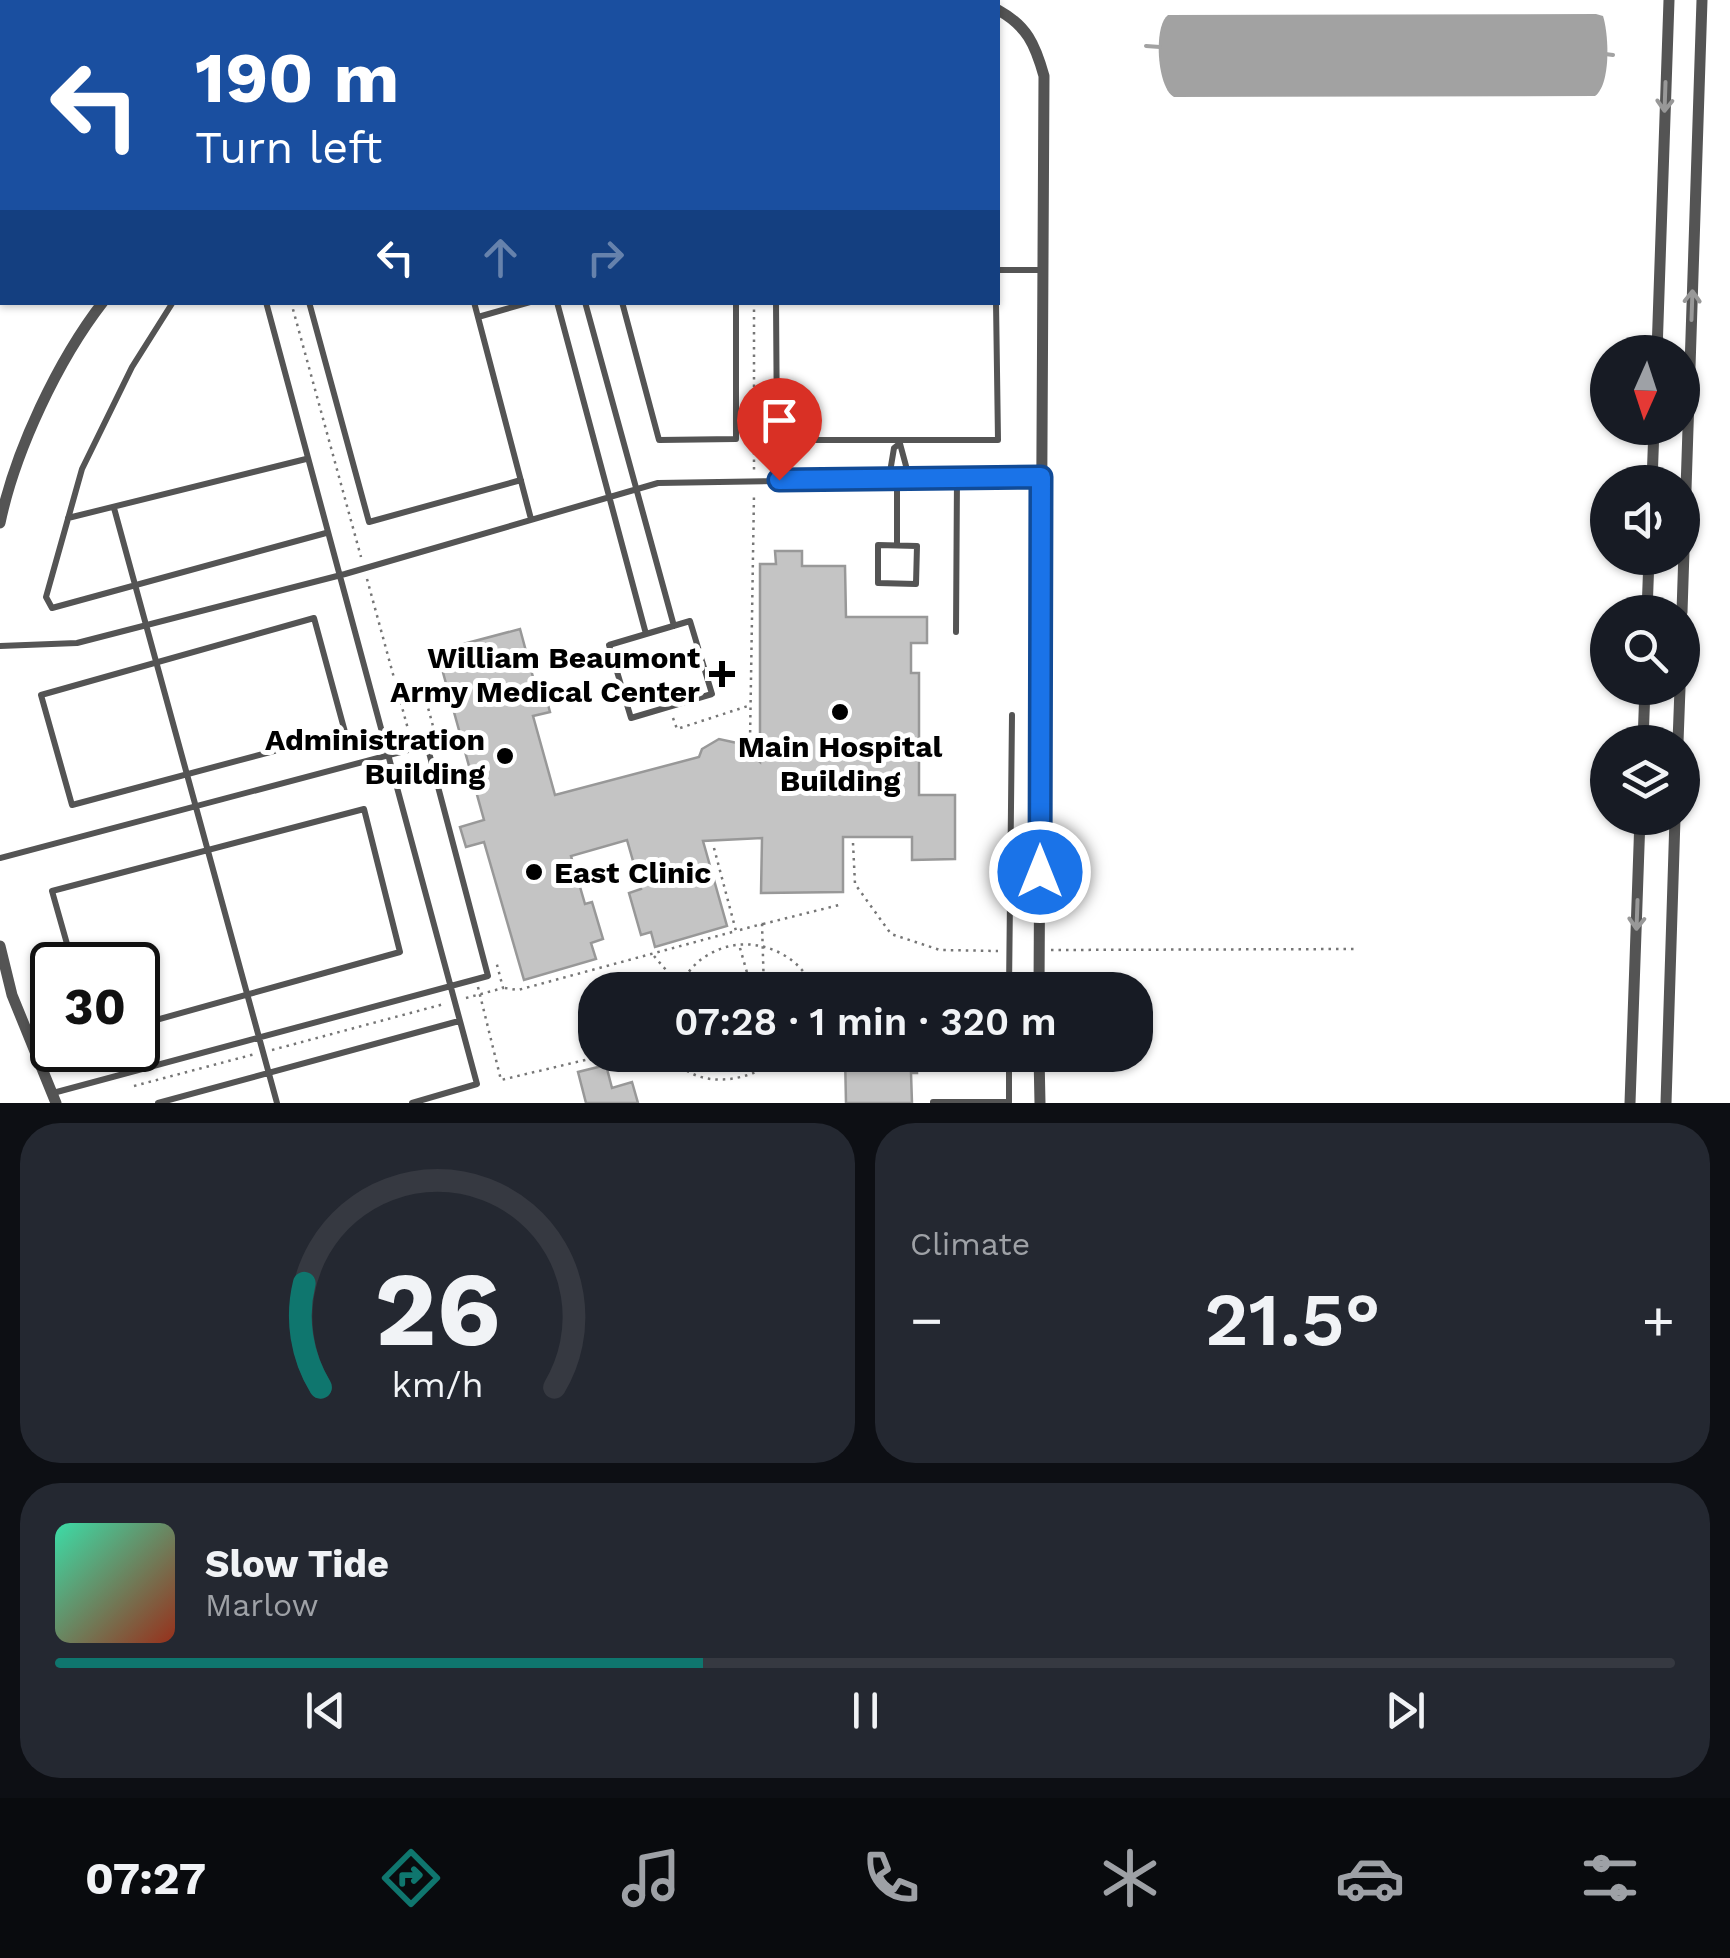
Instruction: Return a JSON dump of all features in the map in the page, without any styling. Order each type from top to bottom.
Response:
[{"type":"street","points":[[1657,335],[1669,0]]},
{"type":"street","points":[[1683,595],[1702,0]]},
{"type":"street","points":[[1000,11],[1016,20],[1034,40],[1044,76],[1039,972]]},
{"type":"street","points":[[0,523],[38,417],[83,328],[101,305]]},
{"type":"street","points":[[1630,1103],[1639,835]]},
{"type":"street","points":[[1666,1103],[1675,835]]},
{"type":"street","points":[[0,946],[12,995],[54,1098]]},
{"type":"street","points":[[1039,1072],[1040,1103]]},
{"type":"lane","points":[[1000,270],[1042,270]]},
{"type":"lane","points":[[171,305],[132,367],[82,470],[46,597],[52,608],[326,533]]},
{"type":"lane","points":[[267,305],[477,1084],[412,1103]]},
{"type":"lane","points":[[310,305],[368,522],[521,480]]},
{"type":"lane","points":[[475,305],[531,519]]},
{"type":"lane","points":[[478,317],[520,305]]},
{"type":"lane","points":[[558,305],[646,634]]},
{"type":"lane","points":[[587,305],[674,626]]},
{"type":"lane","points":[[623,305],[660,440],[736,439],[736,305]]},
{"type":"lane","points":[[776,305],[779,480]]},
{"type":"lane","points":[[777,440],[998,440],[996,305]]},
{"type":"lane","points":[[899,442],[904,448],[910,478]]},
{"type":"lane","points":[[896,545],[893,478],[894,448],[899,442]]},
{"type":"lane","points":[[68,518],[306,459]]},
{"type":"lane","points":[[956,632],[957,477]]},
{"type":"lane","points":[[0,646],[76,643],[338,576],[658,483],[1041,477]]},
{"type":"lane","points":[[114,508],[276,1103]]},
{"type":"lane","points":[[878,545],[896,545],[917,546],[916,584],[878,584],[878,545]]},
{"type":"lane","points":[[314,618],[345,732],[187,774],[72,804],[41,695],[314,618]]},
{"type":"lane","points":[[690,621],[712,694],[631,718],[609,645],[674,626],[690,621]]},
{"type":"lane","points":[[1010,972],[1012,715]]},
{"type":"lane","points":[[0,858],[427,745],[488,976],[259,1037],[54,1098]]},
{"type":"lane","points":[[66,942],[52,892],[364,810],[400,952],[160,1020]]},
{"type":"lane","points":[[158,1103],[459,1021]]},
{"type":"lane","points":[[933,1102],[1009,1103],[1009,1072]]},
{"type":"path","points":[[292,305],[414,749]]},
{"type":"path","points":[[750,740],[754,305]]},
{"type":"path","points":[[399,696],[423,689],[438,745]]},
{"type":"path","points":[[670,707],[676,729],[751,705]]},
{"type":"path","points":[[854,843],[856,884],[891,934],[940,950],[1010,951]]},
{"type":"path","points":[[714,848],[736,931]]},
{"type":"path","points":[[134,1086],[503,988],[518,990],[839,905]]},
{"type":"path","points":[[762,924],[764,972]]},
{"type":"path","points":[[739,945],[747,972]]},
{"type":"path","points":[[688,972],[710,953],[739,945],[764,947],[790,956],[807,972]]},
{"type":"path","points":[[1039,950],[1354,949]]},
{"type":"path","points":[[493,951],[503,988]]},
{"type":"path","points":[[652,954],[665,972]]},
{"type":"path","points":[[476,979],[502,1080],[578,1062]]},
{"type":"path","points":[[688,1072],[719,1080],[753,1072]]},
{"type":"shaded area","points":[[1168,15],[1603,16],[1607,59],[1604,81],[1595,96],[1174,97],[1164,82],[1159,57],[1160,31]]},
{"type":"building","points":[[775,551],[802,551],[802,566],[845,566],[846,617],[927,617],[927,643],[911,643],[911,673],[919,673],[919,795],[955,795],[955,859],[912,860],[912,837],[843,837],[843,892],[761,893],[762,838],[703,841],[727,926],[655,947],[651,932],[641,935],[629,893],[641,889],[627,840],[571,856],[585,904],[592,902],[603,939],[591,943],[596,959],[524,980],[484,842],[466,847],[460,827],[484,820],[437,651],[520,629],[540,703],[547,701],[550,712],[533,716],[555,795],[699,757],[702,749],[719,739],[737,743],[760,762],[760,564],[776,564]]},
{"type":"building","points":[[578,1072],[608,1072],[612,1088],[632,1082],[638,1103],[586,1103]]},
{"type":"building","points":[[845,1072],[917,1072],[911,1073],[912,1103],[846,1103]]},
{"type":"waterway","points":[[1146,46],[1160,47]]},
{"type":"waterway","points":[[1605,54],[1613,55]]},
{"type":"place","name":"William Beaumont Army Medical Center","points":[[722,674]]},
{"type":"place","name":"Main Hospital Building","points":[[840,712]]},
{"type":"place","name":"Administration Building","points":[[505,756]]},
{"type":"place","name":"East Clinic","points":[[534,872]]},
{"type":"route","points":[[779,480],[1041,477],[1040,872]]}]
